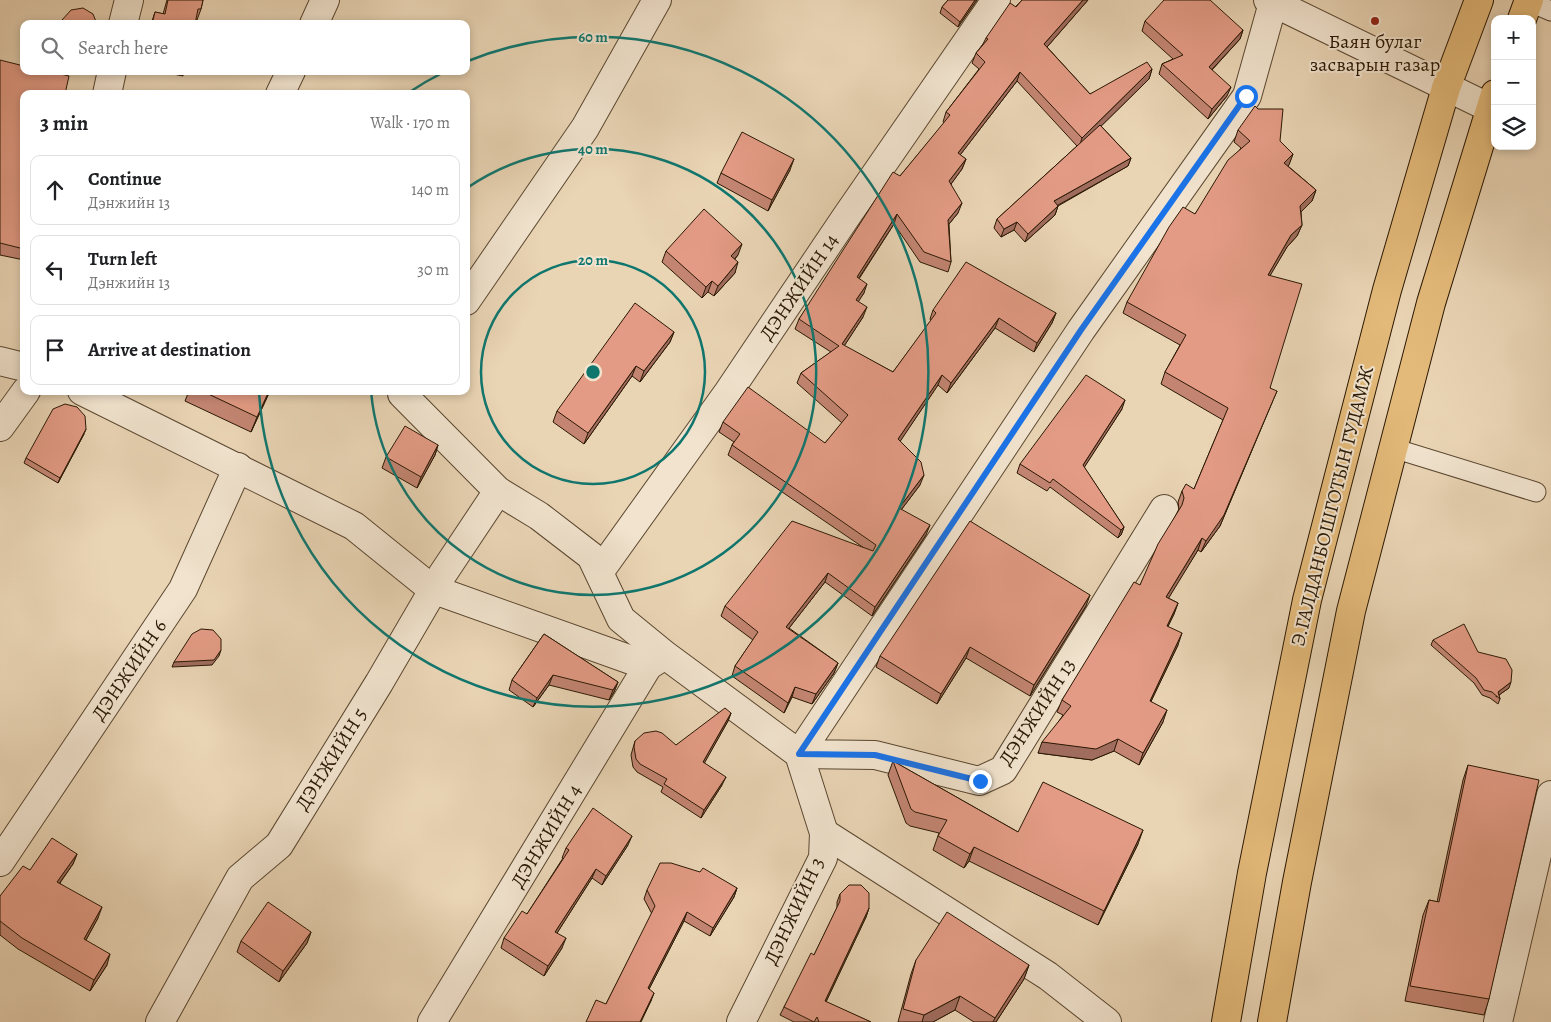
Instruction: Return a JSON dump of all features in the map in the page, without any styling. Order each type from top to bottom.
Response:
[{"type":"main road","name":"Э.ГАЛДАНБОШГОТЫН ГУДАМЖ","points":[[1226,1022],[1252,873],[1307,600],[1387,290],[1446,88],[1479,0]]},
{"type":"main road","points":[[1272,1022],[1297,882],[1351,611],[1431,303],[1491,104]]},
{"type":"street","points":[[124,20],[129,0]]},
{"type":"street","points":[[316,20],[326,0]]},
{"type":"street","points":[[470,295],[585,128],[657,0]]},
{"type":"street","name":"ДЭНЖИЙН 14","points":[[600,572],[728,394],[846,217],[996,0]]},
{"type":"street","points":[[90,395],[354,526],[432,590],[656,661],[799,754],[1081,330],[1246,96],[1270,1],[1446,88],[1491,101]]},
{"type":"street","points":[[107,90],[111,75]]},
{"type":"street","points":[[282,90],[289,75]]},
{"type":"street","points":[[0,361],[20,366]]},
{"type":"street","points":[[0,427],[23,395]]},
{"type":"street","points":[[405,395],[498,491],[539,516],[591,556],[622,619],[656,661]]},
{"type":"street","name":"ДЭНЖИЙН 6","points":[[0,862],[183,590],[238,467]]},
{"type":"street","name":"ДЭНЖИЙН 5","points":[[160,1022],[240,878],[278,845],[380,683],[432,590],[498,491]]},
{"type":"street","name":"ДЭНЖИЙН 13","points":[[799,754],[875,755],[980,781],[1003,770],[1164,509]]},
{"type":"street","name":"ДЭНЖИЙН 4","points":[[432,1022],[656,661]]},
{"type":"street","name":"ДЭНЖИЙН 3","points":[[741,1022],[823,858],[824,834],[799,754]]},
{"type":"street","points":[[1498,1022],[1551,795]]},
{"type":"street","points":[[824,834],[1048,976],[1107,1022]]},
{"type":"lane","points":[[1393,448],[1536,492]]},
{"type":"building","points":[[168,0],[203,0],[201,9],[198,9],[196,20],[153,20],[155,12],[165,14]]},
{"type":"building","points":[[948,0],[975,0],[960,22],[942,7]]},
{"type":"building","points":[[1022,0],[1083,0],[1044,44],[1090,94],[1147,62],[1152,69],[1082,138],[1020,72],[958,153],[966,159],[949,181],[962,203],[948,220],[951,262],[924,252],[897,214],[857,277],[867,284],[856,300],[867,307],[842,344],[893,372],[936,313],[933,310],[966,262],[1056,313],[1037,343],[999,318],[951,383],[942,375],[898,439],[921,462],[924,475],[899,508],[930,525],[875,607],[828,573],[786,627],[838,663],[816,694],[795,687],[788,703],[735,666],[758,632],[725,606],[792,521],[873,551],[876,545],[732,445],[740,434],[723,422],[748,387],[825,443],[848,415],[801,373],[839,346],[799,319],[893,172],[900,176],[950,115],[946,112],[985,62],[976,53],[988,39],[986,38],[1010,3],[1016,7]]},
{"type":"building","points":[[1164,0],[1210,0],[1243,30],[1209,67],[1231,87],[1212,109],[1162,64],[1183,55],[1145,21]]},
{"type":"building","points":[[83,8],[93,14],[95,20],[62,20],[71,10]]},
{"type":"building","points":[[0,60],[20,65],[20,75],[69,76],[66,90],[20,90],[20,248],[0,243]]},
{"type":"building","points":[[1255,106],[1258,109],[1283,109],[1280,141],[1293,154],[1284,163],[1316,190],[1300,206],[1302,225],[1291,235],[1268,275],[1302,284],[1270,388],[1277,391],[1224,515],[1206,541],[1202,538],[1166,597],[1178,603],[1167,626],[1182,633],[1150,701],[1167,710],[1143,753],[1118,739],[1096,749],[1042,742],[1071,706],[1062,700],[1134,582],[1140,585],[1158,544],[1182,505],[1184,498],[1182,491],[1186,484],[1194,489],[1228,408],[1165,372],[1186,335],[1127,302],[1169,227],[1183,207],[1195,214],[1228,160],[1250,141],[1238,130]]},
{"type":"building","points":[[1100,125],[1131,158],[1054,201],[1058,206],[1028,234],[1017,222],[1004,229],[997,219]]},
{"type":"building","points":[[742,132],[794,159],[772,200],[721,173]]},
{"type":"building","points":[[704,209],[742,244],[731,256],[738,262],[718,286],[712,281],[706,287],[666,251]]},
{"type":"building","points":[[635,303],[674,332],[644,371],[636,366],[588,433],[557,411]]},
{"type":"building","points":[[1086,375],[1125,400],[1083,465],[1124,527],[1121,530],[1053,479],[1050,483],[1020,464]]},
{"type":"building","points":[[210,395],[267,395],[257,417]]},
{"type":"building","points":[[65,404],[77,407],[85,416],[86,429],[60,478],[26,458],[53,409]]},
{"type":"building","points":[[405,426],[438,445],[421,477],[386,457]]},
{"type":"building","points":[[970,521],[1090,595],[1034,685],[970,647],[941,694],[880,656]]},
{"type":"building","points":[[1464,624],[1478,652],[1506,659],[1512,670],[1511,682],[1498,692],[1500,699],[1492,692],[1484,690],[1476,678],[1433,640]]},
{"type":"building","points":[[201,629],[213,630],[221,639],[221,650],[214,660],[174,662],[192,634]]},
{"type":"building","points":[[544,634],[618,682],[613,690],[553,675],[537,698],[512,680]]},
{"type":"building","points":[[725,708],[731,713],[703,762],[726,777],[704,810],[664,784],[667,779],[640,764],[636,759],[635,741],[644,733],[656,731],[662,733],[676,745]]},
{"type":"building","points":[[893,761],[1018,832],[1043,782],[1143,830],[1104,911],[974,847],[970,854],[938,836],[947,820],[915,812],[911,809]]},
{"type":"building","points":[[1468,765],[1539,780],[1489,999],[1410,986],[1429,900],[1439,902]]},
{"type":"building","points":[[593,808],[632,836],[606,876],[596,869],[555,932],[566,938],[548,966],[504,938],[522,911],[527,914],[569,850],[566,848]]},
{"type":"building","points":[[52,838],[77,854],[57,882],[102,907],[84,939],[110,954],[94,980],[22,938],[0,921],[0,896],[23,866],[30,870]]},
{"type":"building","points":[[660,863],[671,863],[700,872],[703,868],[737,888],[713,928],[687,912],[648,988],[654,993],[640,1022],[586,1022],[596,1000],[606,1004],[655,906],[647,890]]},
{"type":"building","points":[[849,885],[861,885],[869,893],[869,908],[825,1001],[871,1022],[819,1022],[817,1017],[814,1022],[784,1007],[811,953],[814,955],[840,901],[840,894]]},
{"type":"building","points":[[268,902],[311,932],[283,971],[241,941]]},
{"type":"building","points":[[947,912],[1029,965],[995,1018],[960,996],[924,1015],[903,1009],[916,960]]},
{"type":"place","name":"Баян булаг засварын газар","points":[[1375,21]]},
{"type":"route","points":[[980,781],[875,755],[799,754],[1081,330],[1246,96]]}]
